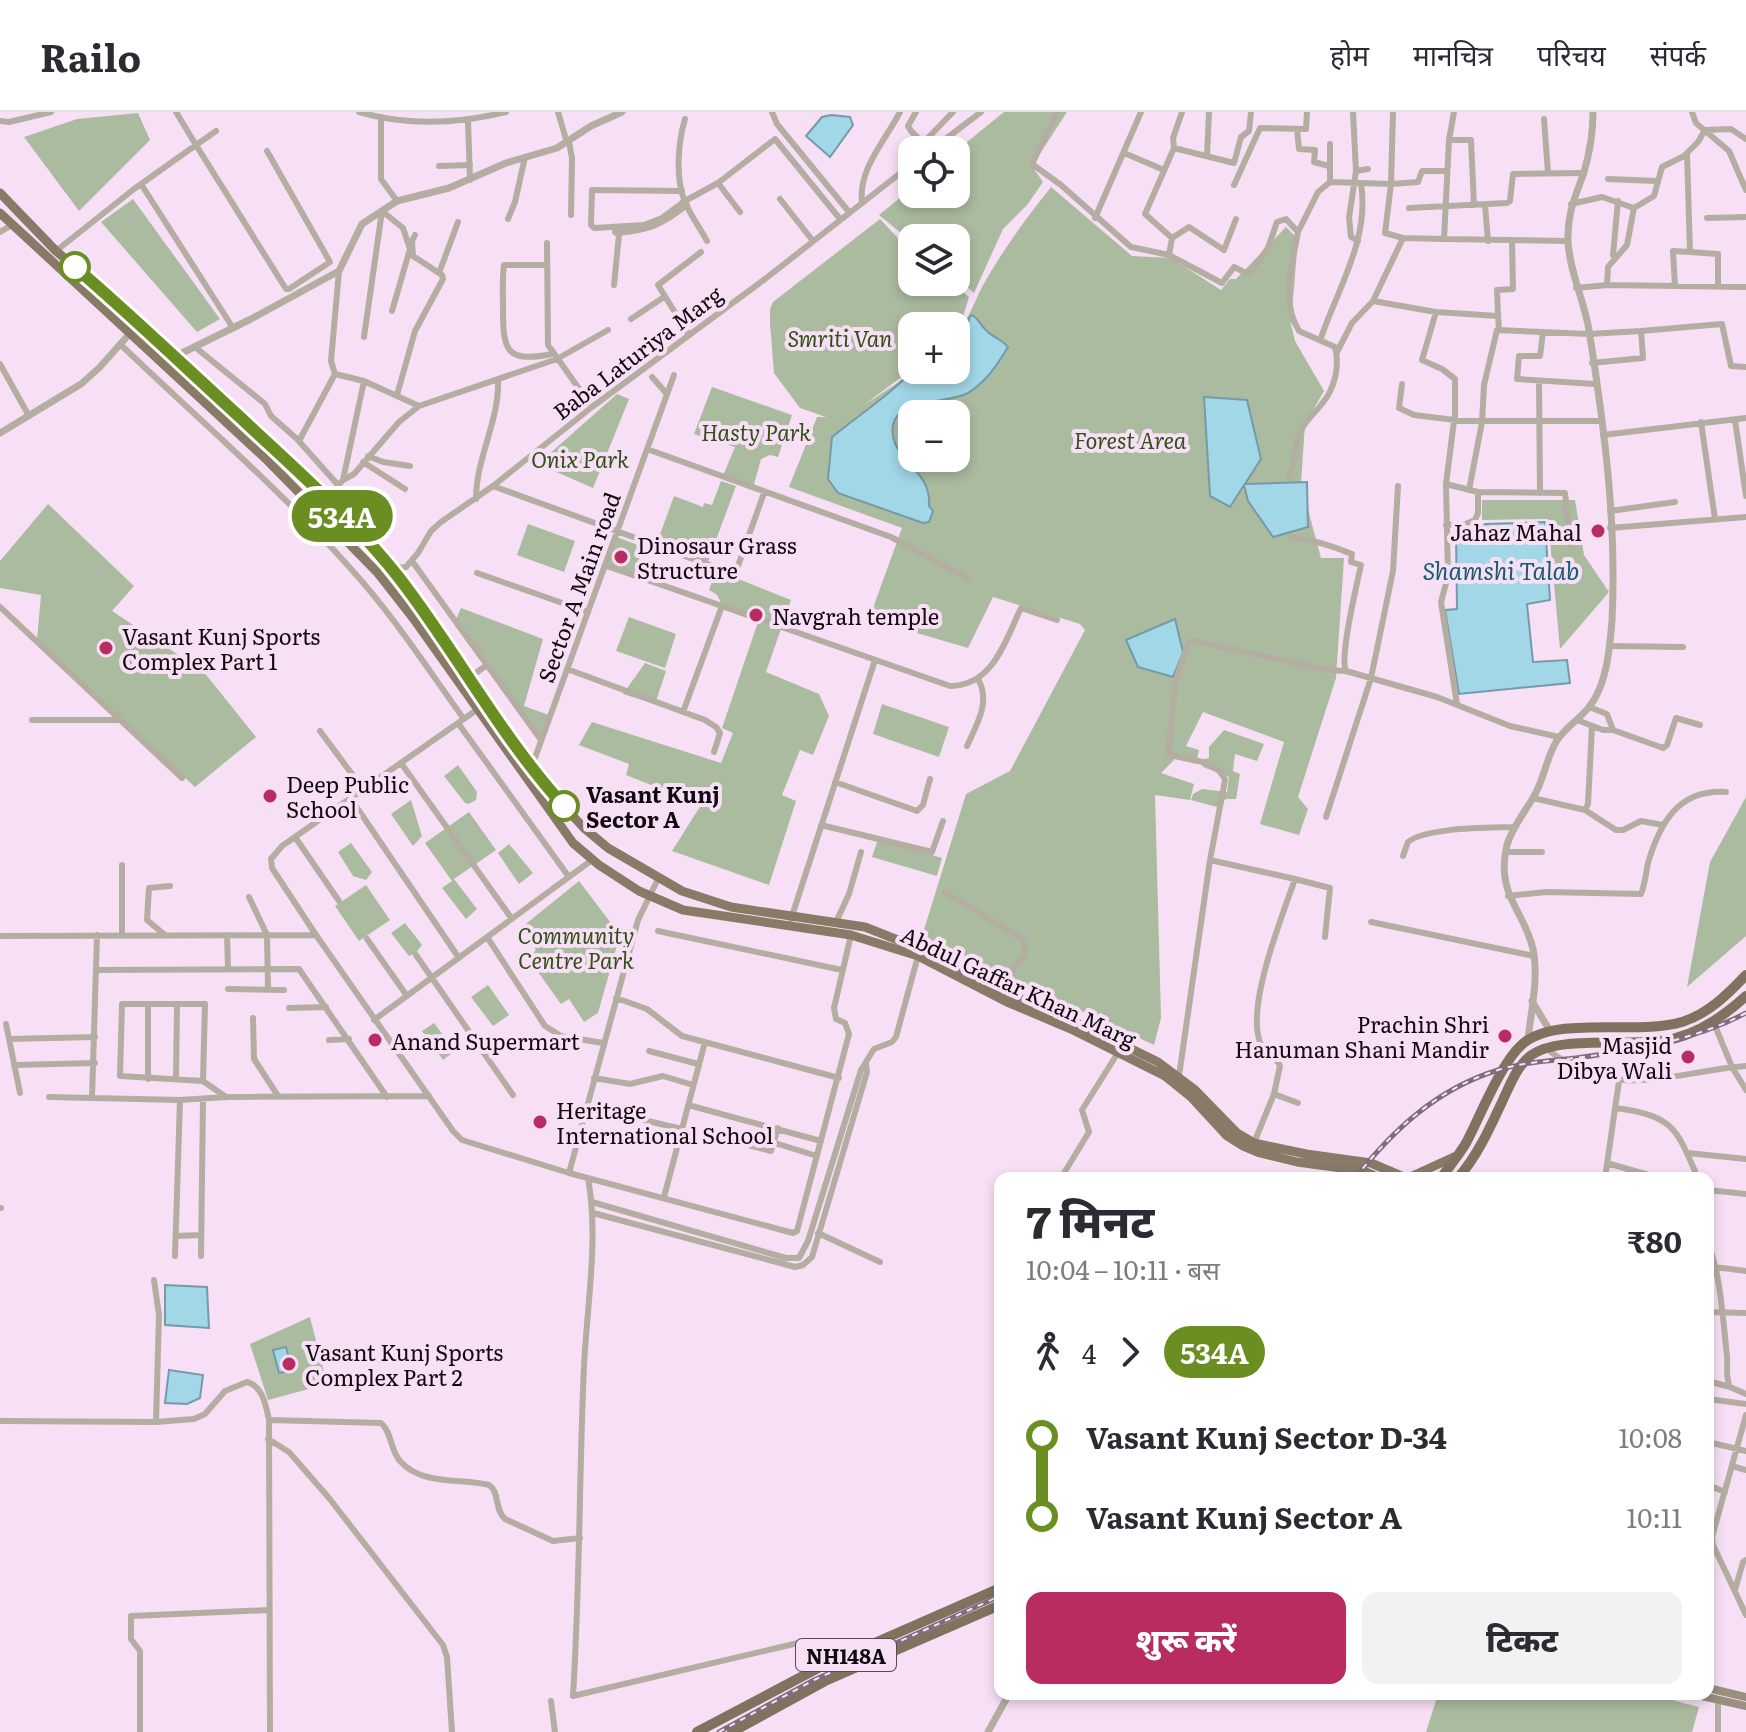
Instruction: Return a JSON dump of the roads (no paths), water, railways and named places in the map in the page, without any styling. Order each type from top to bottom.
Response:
[{"type":"highway","points":[[1445,1172],[1458,1155],[1513,1054],[1528,1039],[1550,1031],[1648,1027],[1682,1022],[1721,999],[1746,975]]},
{"type":"highway","points":[[1463,1172],[1473,1161],[1519,1068],[1530,1056],[1545,1048],[1561,1045],[1664,1041],[1692,1033],[1746,996]]},
{"type":"highway","name":"NH148A","points":[[697,1732],[820,1665],[994,1591]]},
{"type":"highway","name":"NH148A","points":[[738,1730],[825,1681],[994,1608]]},
{"type":"main road","points":[[0,193],[56,251],[140,322]]},
{"type":"main road","name":"Abdul Gaffar Khan Marg","points":[[0,213],[317,508],[377,572],[573,843],[592,860],[649,896],[683,910],[865,927],[918,948],[1158,1062],[1179,1076],[1237,1133],[1254,1143],[1371,1163],[1393,1172]]},
{"type":"main road","name":"Abdul Gaffar Khan Marg","points":[[140,322],[326,499],[390,568],[532,766],[584,828],[608,848],[682,891],[721,904],[851,935],[918,956],[1007,1002],[1119,1051],[1165,1076],[1191,1097],[1227,1136],[1243,1146],[1272,1156],[1366,1172]]},
{"type":"main road","points":[[1420,1172],[1458,1155]]},
{"type":"main road","points":[[1714,1689],[1746,1697]]},
{"type":"main road","points":[[1712,1700],[1746,1706]]},
{"type":"street","points":[[0,121],[9,122],[51,112]]},
{"type":"street","points":[[176,112],[287,290],[330,263],[269,154]]},
{"type":"street","points":[[359,112],[458,122],[506,112]]},
{"type":"street","points":[[458,112],[458,122]]},
{"type":"street","points":[[558,112],[572,158],[571,215]]},
{"type":"street","points":[[299,441],[335,374],[331,361],[339,271],[353,246],[357,231],[367,219],[397,201],[470,180],[568,143],[591,126],[622,112]]},
{"type":"street","points":[[772,112],[777,124],[849,212]]},
{"type":"street","points":[[862,203],[862,187],[867,171],[900,112]]},
{"type":"street","points":[[914,136],[908,126],[916,112]]},
{"type":"street","points":[[930,136],[953,112]]},
{"type":"street","points":[[949,136],[981,112]]},
{"type":"street","points":[[1057,112],[1032,164],[1061,185],[1131,247],[1169,255],[1222,283],[1234,267],[1251,272],[1268,248],[1277,222],[1286,219],[1298,232]]},
{"type":"street","points":[[1095,218],[1141,112]]},
{"type":"street","points":[[1172,238],[1145,214],[1174,148],[1173,138],[1182,112]]},
{"type":"street","points":[[1207,156],[1209,112]]},
{"type":"street","points":[[1174,148],[1234,163],[1241,137],[1249,131],[1251,112]]},
{"type":"street","points":[[1234,185],[1260,128],[1306,129],[1307,112]]},
{"type":"street","points":[[1321,338],[1362,231],[1364,202],[1356,171],[1353,112]]},
{"type":"street","points":[[1393,112],[1391,184],[1385,233],[1403,238],[1568,241]]},
{"type":"street","points":[[1444,239],[1449,140],[1454,112]]},
{"type":"street","points":[[1528,1039],[1534,956],[1529,936],[1508,896],[1506,852],[1559,737],[1589,707],[1598,693],[1609,646],[1612,579],[1610,511],[1602,421],[1589,334],[1576,288],[1568,241],[1571,204],[1584,173],[1592,138],[1593,112]]},
{"type":"street","points":[[1692,112],[1694,120],[1729,151],[1746,190]]},
{"type":"street","points":[[386,116],[381,179],[397,201]]},
{"type":"street","points":[[685,119],[680,144],[682,191],[707,241]]},
{"type":"street","points":[[1544,119],[1548,173]]},
{"type":"street","points":[[468,120],[470,180]]},
{"type":"street","points":[[1634,208],[1652,199],[1659,171],[1665,164],[1687,154],[1705,130],[1728,128],[1746,139]]},
{"type":"street","points":[[1297,129],[1299,149],[1315,150],[1314,162],[1329,166]]},
{"type":"street","points":[[56,251],[107,209],[216,131]]},
{"type":"street","points":[[682,191],[592,190],[591,222],[594,228],[644,225],[662,218],[718,183],[775,139],[840,219]]},
{"type":"street","points":[[1449,140],[1471,140],[1474,205]]},
{"type":"street","points":[[1330,144],[1330,182]]},
{"type":"street","points":[[1124,153],[1164,170]]},
{"type":"street","points":[[1687,154],[1690,252]]},
{"type":"street","points":[[508,219],[525,157]]},
{"type":"street","points":[[439,166],[470,165]]},
{"type":"street","points":[[1356,171],[1368,169]]},
{"type":"street","points":[[1289,477],[1295,467],[1299,433],[1305,421],[1329,396],[1339,363],[1331,343],[1299,331],[1288,302],[1287,291],[1298,232],[1318,192],[1330,182],[1418,182],[1422,171],[1447,171]]},
{"type":"street","points":[[1409,208],[1509,203],[1513,174],[1584,173]]},
{"type":"street","name":"Baba Laturiya Marg","points":[[412,561],[431,531],[898,175]]},
{"type":"street","points":[[1608,179],[1657,181]]},
{"type":"street","points":[[718,183],[740,212]]},
{"type":"street","points":[[141,184],[233,328]]},
{"type":"street","points":[[1358,184],[1349,218],[1351,237],[1358,241]]},
{"type":"street","points":[[1571,204],[1586,203],[1598,197],[1634,208]]},
{"type":"street","points":[[780,199],[813,241]]},
{"type":"street","points":[[1613,255],[1618,201]]},
{"type":"street","points":[[596,231],[617,233],[641,230],[663,223],[686,203]]},
{"type":"street","points":[[1485,205],[1488,241]]},
{"type":"street","points":[[1607,285],[1607,270],[1627,245],[1634,208]]},
{"type":"street","points":[[382,211],[403,228],[410,249],[392,311]]},
{"type":"street","points":[[364,337],[382,211]]},
{"type":"street","points":[[1707,218],[1746,217]]},
{"type":"street","points":[[1169,255],[1172,238],[1189,227],[1224,250],[1236,219]]},
{"type":"street","points":[[439,273],[458,222]]},
{"type":"street","points":[[0,232],[12,225]]},
{"type":"street","points":[[614,285],[617,233]]},
{"type":"street","points":[[397,395],[415,331],[443,279],[413,256],[415,235]]},
{"type":"street","points":[[1337,352],[1352,323],[1373,301],[1403,238]]},
{"type":"street","points":[[1469,490],[1482,422],[1484,385],[1499,329],[1497,290],[1513,289],[1512,240]]},
{"type":"street","points":[[547,243],[547,338],[554,357],[592,407]]},
{"type":"street","points":[[1675,286],[1673,251],[1718,254],[1718,286]]},
{"type":"street","points":[[689,335],[658,288],[659,283],[701,252]]},
{"type":"street","points":[[547,265],[504,265],[503,337],[510,351],[521,357],[554,357]]},
{"type":"street","points":[[176,356],[339,271]]},
{"type":"street","points":[[1576,288],[1607,285],[1746,287]]},
{"type":"street","points":[[631,319],[664,297]]},
{"type":"street","points":[[1373,301],[1436,312],[1498,316]]},
{"type":"street","points":[[1436,312],[1422,360],[1455,379],[1455,420],[1446,484],[1448,576],[1441,609],[1457,704]]},
{"type":"street","points":[[0,433],[91,376],[140,322]]},
{"type":"street","points":[[1499,329],[1589,334],[1722,324],[1731,366],[1746,367]]},
{"type":"street","points":[[326,499],[340,482],[354,474],[399,422],[419,406],[554,357],[608,330]]},
{"type":"street","points":[[1592,363],[1643,358],[1641,331]]},
{"type":"street","points":[[1543,332],[1540,356],[1518,357],[1517,379],[1595,384]]},
{"type":"street","points":[[120,344],[290,505],[387,610],[569,877]]},
{"type":"street","points":[[195,347],[265,404],[271,416],[340,482]]},
{"type":"street","points":[[0,364],[29,416]]},
{"type":"street","points":[[335,374],[364,381],[419,406]]},
{"type":"street","name":"Sector A Main road","points":[[532,766],[674,375]]},
{"type":"street","points":[[652,377],[667,394]]},
{"type":"street","points":[[476,499],[476,477],[499,398],[498,379]]},
{"type":"street","points":[[340,482],[364,381]]},
{"type":"street","points":[[1539,381],[1540,493]]},
{"type":"street","points":[[1402,384],[1399,408],[1414,415],[1482,422],[1602,421]]},
{"type":"street","points":[[1603,435],[1746,418]]},
{"type":"street","points":[[1735,420],[1746,496]]},
{"type":"street","points":[[1701,422],[1715,519]]},
{"type":"street","points":[[647,449],[891,537],[969,579]]},
{"type":"street","points":[[366,459],[410,466]]},
{"type":"street","points":[[366,459],[405,489]]},
{"type":"street","points":[[1446,484],[1478,492],[1565,493],[1571,546]]},
{"type":"street","points":[[493,486],[710,565]]},
{"type":"street","points":[[1326,817],[1371,678],[1393,571],[1398,486]]},
{"type":"street","points":[[1446,525],[1466,524],[1475,520],[1478,492]]},
{"type":"street","points":[[738,566],[764,493]]},
{"type":"street","points":[[1610,511],[1675,502]]},
{"type":"street","points":[[1610,528],[1746,517]]},
{"type":"street","points":[[1292,537],[1316,541],[1352,554],[1351,562],[1361,565],[1343,665],[1346,671]]},
{"type":"street","points":[[390,568],[403,568],[412,561],[541,740]]},
{"type":"street","points":[[605,565],[950,686],[960,686],[986,674],[1021,608],[1057,620]]},
{"type":"street","points":[[477,573],[588,612]]},
{"type":"street","points":[[387,610],[399,600]]},
{"type":"street","points":[[683,712],[722,606]]},
{"type":"street","points":[[0,607],[182,778]]},
{"type":"street","points":[[1179,1076],[1224,776],[1213,767],[1169,756],[1175,683],[1189,643],[1195,641],[1327,670],[1346,671],[1457,704],[1495,721],[1559,737]]},
{"type":"street","points":[[1609,646],[1683,647]]},
{"type":"street","points":[[790,921],[875,660]]},
{"type":"street","points":[[469,678],[484,667]]},
{"type":"street","points":[[567,669],[705,720],[718,729],[719,739],[714,752]]},
{"type":"street","points":[[967,746],[983,706],[984,695],[978,679]]},
{"type":"street","points":[[1589,707],[1607,714],[1613,730]]},
{"type":"street","points":[[478,709],[295,837],[274,853],[271,864],[374,1020],[462,1140],[569,1173],[795,1232],[849,1034],[849,1027],[834,1015],[851,935]]},
{"type":"street","points":[[1577,720],[1663,748],[1667,745],[1676,718],[1700,725]]},
{"type":"street","points":[[32,720],[119,720]]},
{"type":"street","points":[[1585,810],[1588,804],[1592,726]]},
{"type":"street","points":[[320,731],[363,789]]},
{"type":"street","points":[[401,763],[512,919]]},
{"type":"street","points":[[835,782],[917,811],[923,805],[930,779]]},
{"type":"street","points":[[1508,896],[1595,892],[1638,895],[1643,892],[1652,851],[1663,825],[1680,803],[1707,791],[1726,792]]},
{"type":"street","points":[[1533,798],[1585,810],[1616,830],[1641,821],[1663,825]]},
{"type":"street","points":[[351,799],[459,958]]},
{"type":"street","points":[[821,825],[932,852],[943,821]]},
{"type":"street","points":[[1403,856],[1408,842],[1421,836],[1456,830],[1515,827]]},
{"type":"street","points":[[295,837],[339,901]]},
{"type":"street","points":[[836,922],[849,894],[861,852]]},
{"type":"street","points":[[1506,852],[1542,852]]},
{"type":"street","points":[[374,1020],[592,860]]},
{"type":"street","points":[[1210,860],[1330,888],[1325,937]]},
{"type":"street","points":[[122,865],[122,935]]},
{"type":"street","points":[[569,1173],[638,920],[658,879]]},
{"type":"street","points":[[1254,1143],[1274,1094],[1279,1062],[1260,1041],[1258,1005],[1268,959],[1295,879]]},
{"type":"street","points":[[165,935],[147,920],[149,888],[170,886]]},
{"type":"street","points":[[945,892],[1024,940],[1025,954],[999,989]]},
{"type":"street","points":[[249,897],[267,935],[268,989]]},
{"type":"street","points":[[1371,922],[1534,956]]},
{"type":"street","points":[[658,931],[842,970]]},
{"type":"street","points":[[92,1098],[97,935]]},
{"type":"street","points":[[227,935],[228,969]]},
{"type":"street","points":[[0,936],[316,935]]},
{"type":"street","points":[[487,937],[545,1026],[561,1036],[603,1043]]},
{"type":"street","points":[[367,939],[407,996]]},
{"type":"street","points":[[416,955],[513,1095]]},
{"type":"street","points":[[592,1202],[786,1258],[799,1258],[808,1241],[861,1070],[874,1049],[892,1042],[896,1037],[918,956]]},
{"type":"street","points":[[96,970],[299,969],[387,1097]]},
{"type":"street","points":[[228,989],[284,990]]},
{"type":"street","points":[[616,998],[650,1011],[677,1034],[839,1078]]},
{"type":"street","points":[[1531,999],[1550,1031]]},
{"type":"street","points":[[148,1004],[148,1079]]},
{"type":"street","points":[[176,1078],[177,1004]]},
{"type":"street","points":[[203,1081],[205,1005],[122,1005],[119,1075],[203,1081],[226,1097]]},
{"type":"street","points":[[289,1008],[326,1007]]},
{"type":"street","points":[[253,1018],[254,1059],[278,1096]]},
{"type":"street","points":[[1713,1021],[1732,1067],[1746,1090]]},
{"type":"street","points":[[6,1024],[20,1093]]},
{"type":"street","points":[[9,1039],[95,1037]]},
{"type":"street","points":[[329,1040],[349,1039]]},
{"type":"street","points":[[664,1197],[705,1042]]},
{"type":"street","points":[[1545,1048],[1581,1072],[1619,1081],[1679,1077],[1746,1066]]},
{"type":"street","points":[[649,1051],[698,1064]]},
{"type":"street","points":[[1065,1172],[1089,1132],[1082,1110],[1119,1051]]},
{"type":"street","points":[[14,1065],[95,1063]]},
{"type":"street","points":[[593,1213],[795,1267],[803,1265],[810,1260],[867,1072],[866,1064]]},
{"type":"street","points":[[594,1078],[630,1084],[663,1076],[693,1085]]},
{"type":"street","points":[[1606,1172],[1619,1081]]},
{"type":"street","points":[[1274,1094],[1298,1103]]},
{"type":"street","points":[[49,1097],[180,1100],[278,1096],[429,1096]]},
{"type":"street","points":[[201,1256],[203,1099]]},
{"type":"street","points":[[175,1256],[180,1100]]},
{"type":"street","points":[[688,1105],[821,1141]]},
{"type":"street","points":[[1616,1108],[1659,1118],[1676,1131],[1696,1172]]},
{"type":"street","points":[[635,1118],[682,1129]]},
{"type":"street","points":[[733,1141],[770,1151],[778,1128]]},
{"type":"street","points":[[628,1135],[677,1146]]},
{"type":"street","points":[[775,1143],[817,1156]]},
{"type":"street","points":[[1688,1153],[1746,1159]]},
{"type":"street","points":[[1607,1163],[1638,1172]]},
{"type":"street","points":[[588,1178],[593,1213],[584,1368],[573,1696],[804,1642],[812,1647],[820,1665],[690,1732]]},
{"type":"street","points":[[1714,1191],[1746,1194]]},
{"type":"street","points":[[818,1233],[880,1262]]},
{"type":"street","points":[[176,1236],[201,1235]]},
{"type":"street","points":[[1714,1264],[1722,1312],[1726,1377],[1730,1387]]},
{"type":"street","points":[[1715,1267],[1746,1271]]},
{"type":"street","points":[[154,1280],[159,1315],[156,1422]]},
{"type":"street","points":[[1714,1312],[1746,1313]]},
{"type":"street","points":[[0,1421],[156,1422],[201,1417],[225,1391],[247,1382],[257,1388],[269,1420],[270,1732]]},
{"type":"street","points":[[1714,1383],[1746,1394]]},
{"type":"street","points":[[1714,1400],[1746,1404]]},
{"type":"street","points":[[1714,1533],[1746,1415]]},
{"type":"street","points":[[269,1420],[381,1423],[387,1428],[399,1459],[413,1472],[432,1478],[489,1485],[493,1487],[499,1513],[505,1519],[553,1541],[580,1538]]},
{"type":"street","points":[[268,1439],[287,1449],[301,1465],[443,1645],[447,1657],[452,1732]]},
{"type":"street","points":[[1714,1444],[1746,1451]]},
{"type":"street","points":[[1732,1466],[1746,1470]]},
{"type":"street","points":[[1714,1487],[1725,1492]]},
{"type":"street","points":[[1714,1545],[1746,1615]]},
{"type":"street","points":[[1735,1590],[1746,1560]]},
{"type":"street","points":[[140,1732],[140,1651],[131,1639],[131,1616],[269,1610]]},
{"type":"street","points":[[988,1732],[1006,1700]]},
{"type":"street","points":[[551,1701],[555,1732]]},
{"type":"street","points":[[1718,1702],[1718,1732]]},
{"type":"water","points":[[822,117],[850,117],[853,125],[830,157],[806,136]]},
{"type":"water","points":[[970,317],[976,318],[1008,347],[996,366],[968,393],[941,400],[898,400],[898,415],[893,425],[893,437],[898,448],[898,472],[917,472],[924,482],[933,511],[929,522],[923,523],[838,493],[828,479],[832,437],[898,384],[970,384]]},
{"type":"water","points":[[1204,397],[1247,400],[1261,459],[1245,484],[1307,482],[1308,527],[1273,537],[1248,501],[1244,485],[1230,507],[1210,496]]},
{"type":"water","name":"Shamshi Talab","points":[[1545,522],[1550,600],[1527,604],[1533,662],[1567,660],[1570,683],[1459,694],[1445,610],[1457,609],[1456,534],[1476,533],[1485,524]]},
{"type":"water","points":[[1175,619],[1183,652],[1173,677],[1138,667],[1126,640]]},
{"type":"water","points":[[165,1285],[207,1287],[209,1328],[165,1325]]},
{"type":"water","points":[[286,1347],[292,1370],[279,1373],[273,1350]]},
{"type":"water","points":[[169,1370],[203,1375],[200,1398],[187,1404],[165,1403]]},
{"type":"railway","points":[[1360,1172],[1385,1143],[1418,1113],[1476,1078],[1518,1065],[1663,1043],[1705,1031],[1746,1013]]},
{"type":"railway","points":[[719,1732],[814,1680],[994,1599]]},
{"type":"place","name":"Jahaz Mahal","points":[[1598,531]]},
{"type":"place","name":"Dinosaur Grass Structure","points":[[621,557]]},
{"type":"place","name":"Navgrah temple","points":[[756,615]]},
{"type":"place","name":"Vasant Kunj Sports Complex Part 1","points":[[106,648]]},
{"type":"place","name":"Deep Public School","points":[[270,796]]},
{"type":"place","name":"Vasant Kunj Sector A","points":[[564,806]]},
{"type":"place","name":"Prachin Shri Hanuman Shani Mandir","points":[[1505,1036]]},
{"type":"place","name":"Anand Supermart","points":[[375,1040]]},
{"type":"place","name":"Masjid Dibya Wali","points":[[1688,1057]]},
{"type":"place","name":"Heritage International School","points":[[540,1122]]},
{"type":"place","name":"Vasant Kunj Sports Complex Part 2","points":[[289,1364]]},
{"type":"park label","name":"Smriti Van","points":[[840,337]]},
{"type":"park label","name":"Hasty Park","points":[[756,431]]},
{"type":"park label","name":"Forest Area","points":[[1130,439]]},
{"type":"park label","name":"Onix Park","points":[[580,458]]},
{"type":"park label","name":"Community Centre Park","points":[[576,946]]}]
